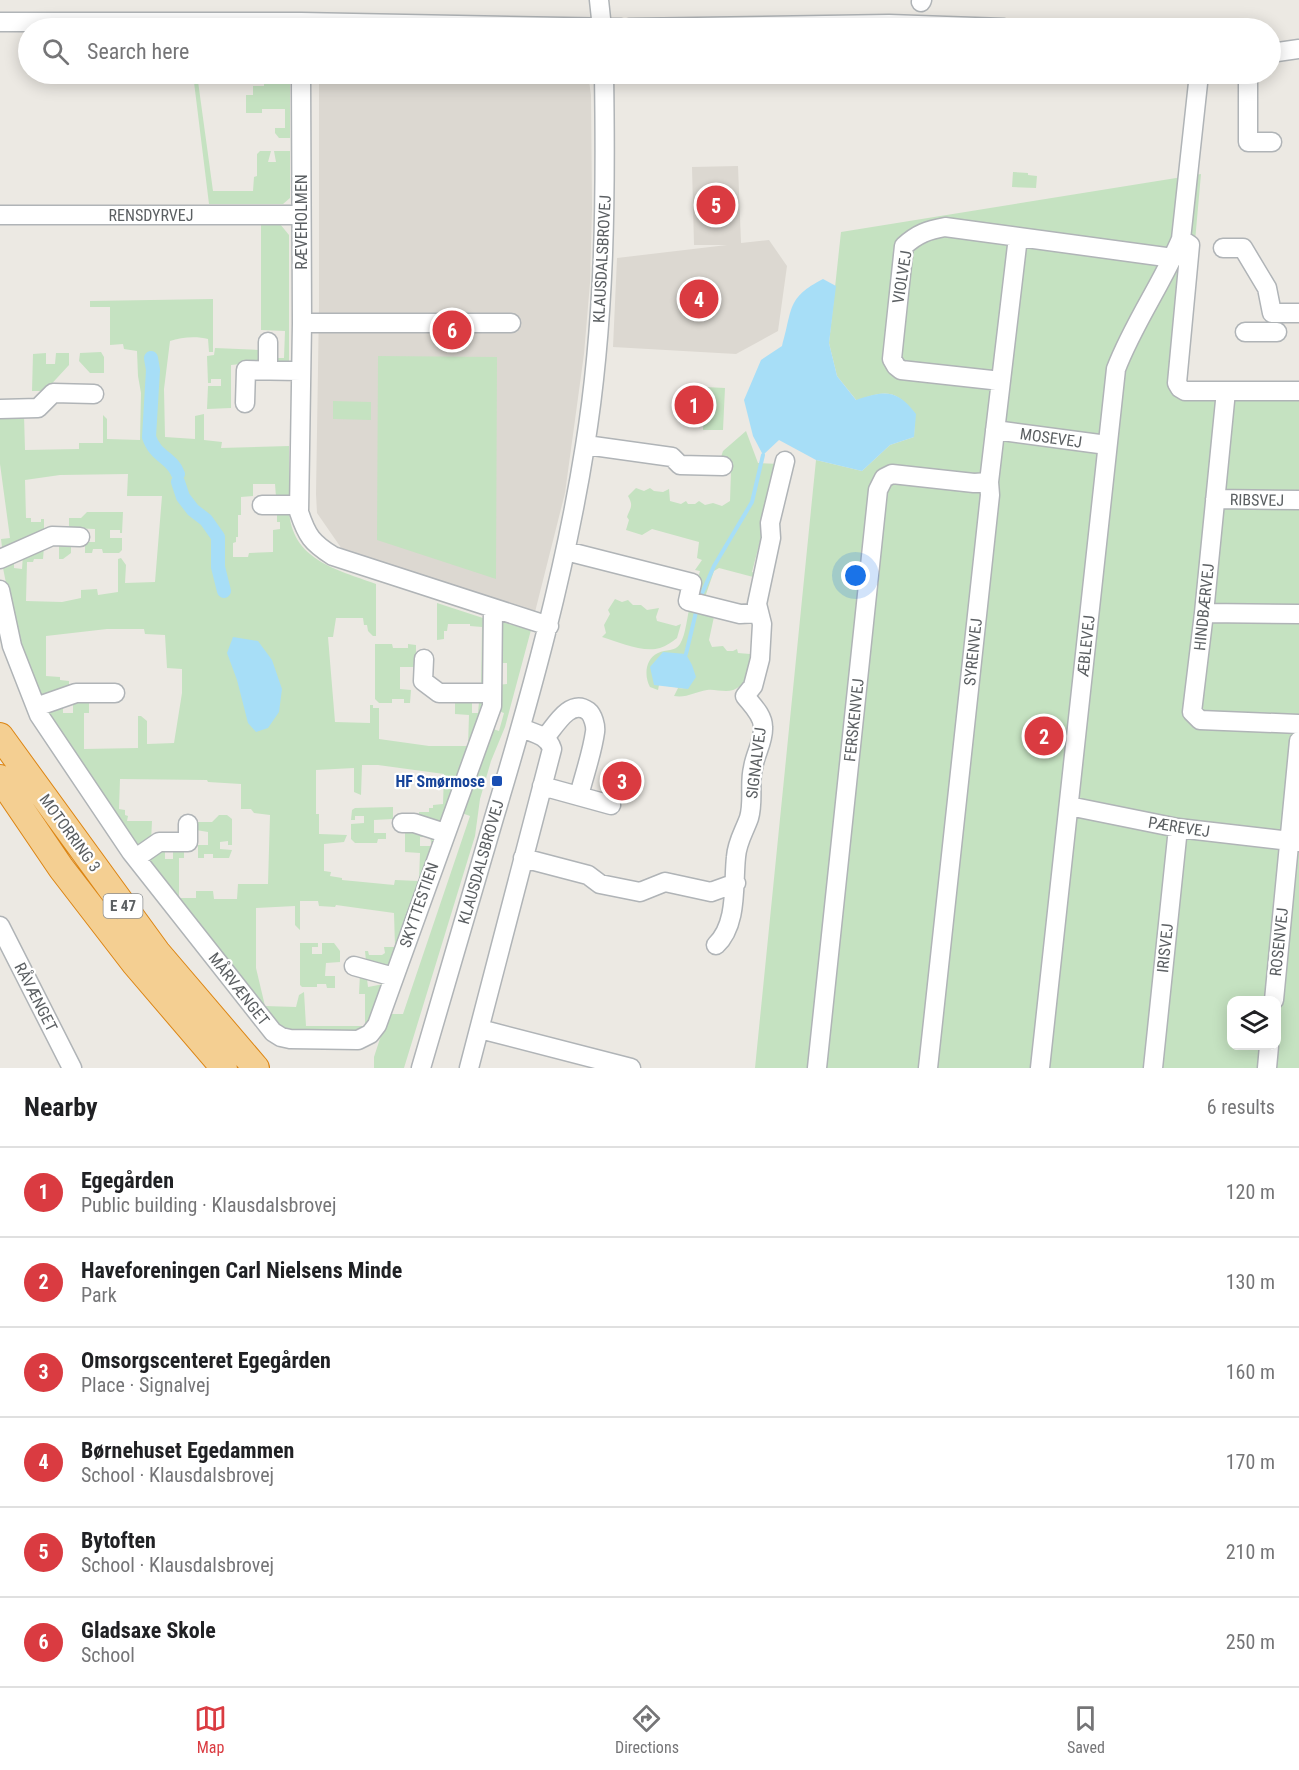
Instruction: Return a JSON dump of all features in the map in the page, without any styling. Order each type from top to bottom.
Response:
[{"type":"highway","name":"MOTORRING 3","points":[[0,736],[157,952],[256,1068]]},
{"type":"highway","name":"MOTORRING 3","points":[[0,778],[61,868],[128,956],[224,1068]]},
{"type":"street","points":[[599,0],[601,18]]},
{"type":"street","points":[[0,22],[18,22]]},
{"type":"street","points":[[1281,51],[1299,49]]},
{"type":"street","name":"RÆVEHOLMEN","points":[[301,84],[302,323],[299,512],[305,531],[315,545],[333,556],[549,626]]},
{"type":"street","name":"KLAUSDALSBROVEJ","points":[[421,1068],[549,626],[586,445],[596,359],[605,244],[604,84]]},
{"type":"street","points":[[1198,84],[1181,238],[1190,245],[1177,383],[1185,391],[1299,391]]},
{"type":"street","points":[[1248,84],[1248,142],[1272,142]]},
{"type":"street","name":"RENSDYRVEJ","points":[[0,215],[301,214]]},
{"type":"street","name":"VIOLVEJ","points":[[1001,381],[901,370],[896,366],[892,359],[904,246],[915,236],[945,227],[1173,258]]},
{"type":"street","name":"SYRENVEJ","points":[[928,1068],[990,495],[989,482],[1018,237]]},
{"type":"street","name":"ÆBLEVEJ","points":[[1040,1068],[1116,369],[1124,348],[1173,258],[1181,238]]},
{"type":"street","points":[[1223,248],[1244,248],[1267,288],[1275,332],[1245,332]]},
{"type":"street","points":[[1272,313],[1299,313]]},
{"type":"street","points":[[302,323],[511,323]]},
{"type":"street","points":[[268,342],[268,370]]},
{"type":"street","points":[[245,403],[246,370],[301,370]]},
{"type":"street","name":"HINDBÆRVEJ","points":[[1226,391],[1192,712],[1200,720],[1299,724]]},
{"type":"street","points":[[0,409],[38,408],[52,393],[94,394]]},
{"type":"street","name":"MOSEVEJ","points":[[995,430],[1107,445]]},
{"type":"street","points":[[586,445],[672,458],[680,465],[723,466]]},
{"type":"street","name":"SIGNALVEJ","points":[[716,945],[724,937],[735,899],[737,846],[749,818],[753,791],[752,769],[760,746],[763,727],[759,714],[746,696],[753,686],[760,658],[762,624],[757,604],[771,538],[770,523],[785,461]]},
{"type":"street","name":"FERSKENVEJ","points":[[817,1068],[878,490],[884,478],[892,474],[974,483],[989,482]]},
{"type":"street","name":"RIBSVEJ","points":[[1215,500],[1299,500]]},
{"type":"street","points":[[262,505],[299,505]]},
{"type":"street","points":[[0,559],[52,536],[80,537]]},
{"type":"street","points":[[566,551],[692,583],[694,602],[740,614],[758,613]]},
{"type":"street","name":"MÅRVÆNGET","points":[[0,590],[12,646],[39,715],[136,858],[273,1032],[280,1037],[290,1039],[358,1040],[370,1034],[377,1025]]},
{"type":"street","name":"SKYTTESTIEN","points":[[377,1025],[492,706],[493,608]]},
{"type":"street","points":[[1204,612],[1299,614]]},
{"type":"street","points":[[424,659],[423,681],[439,693],[492,693]]},
{"type":"street","points":[[36,707],[76,693],[115,693]]},
{"type":"street","points":[[545,738],[565,713],[574,708],[585,709],[591,714],[596,730],[579,796]]},
{"type":"street","points":[[469,1068],[552,749],[545,738],[521,728]]},
{"type":"street","name":"ROSENVEJ","points":[[1275,996],[1294,842],[1299,741]]},
{"type":"street","points":[[542,786],[611,806]]},
{"type":"street","name":"PÆREVEJ","points":[[1069,806],[1178,828],[1294,842]]},
{"type":"street","points":[[402,823],[445,833]]},
{"type":"street","points":[[136,858],[159,842],[188,842],[188,824]]},
{"type":"street","name":"IRISVEJ","points":[[1153,1068],[1178,828]]},
{"type":"street","points":[[523,858],[588,875],[600,884],[640,892],[664,882],[711,892],[736,883]]},
{"type":"street","name":"RÅVÆNGET","points":[[0,926],[72,1068]]},
{"type":"street","points":[[354,966],[394,977]]},
{"type":"street","points":[[480,1029],[631,1068]]},
{"type":"street","points":[[1267,1068],[1269,1050]]},
{"type":"shaded area","points":[[319,84],[589,84],[592,209],[590,283],[584,354],[565,493],[535,612],[344,552],[317,513]]},
{"type":"shaded area","points":[[738,166],[741,243],[769,240],[787,266],[778,331],[736,354],[613,347],[617,258],[727,245],[694,245],[692,167]]},
{"type":"green space","points":[[194,84],[198,84],[213,191],[253,191],[254,177],[257,176],[257,154],[260,151],[271,151],[268,162],[276,162],[274,151],[290,151],[290,198],[283,204],[209,204]]},
{"type":"green space","points":[[264,84],[290,84],[290,138],[279,138],[275,133],[275,128],[285,128],[285,109],[262,109],[262,113],[246,113],[246,95],[253,95],[253,86],[264,86]]},
{"type":"green space","points":[[1013,172],[1037,176],[1036,188],[1012,187]]},
{"type":"green space","points":[[1201,174],[1183,376],[1189,383],[1299,383],[1299,1068],[755,1068],[816,460],[862,471],[890,445],[914,437],[915,414],[902,400],[889,394],[882,394],[857,401],[837,376],[829,343],[841,232]]},
{"type":"green space","points":[[261,224],[280,224],[289,235],[289,365],[279,364],[274,358],[284,358],[285,331],[261,330]]},
{"type":"green space","points":[[213,299],[213,352],[209,352],[208,339],[189,337],[170,341],[164,389],[165,437],[195,439],[195,416],[204,414],[204,440],[222,442],[221,448],[289,446],[289,498],[276,497],[275,484],[253,484],[253,496],[241,497],[241,515],[238,515],[238,537],[233,543],[233,557],[248,557],[249,553],[273,552],[273,530],[280,529],[280,522],[277,522],[277,508],[289,509],[292,526],[298,540],[307,551],[331,567],[376,584],[376,636],[368,631],[363,618],[336,618],[333,637],[328,637],[335,722],[370,723],[370,705],[373,705],[373,708],[379,708],[379,739],[429,746],[468,746],[469,715],[455,714],[455,702],[472,702],[472,713],[478,713],[479,702],[486,702],[443,822],[436,825],[419,820],[419,812],[429,812],[429,808],[433,808],[433,805],[443,804],[444,774],[362,765],[361,795],[354,792],[354,768],[316,770],[316,814],[319,814],[319,834],[347,835],[344,842],[324,844],[324,871],[331,872],[330,876],[342,878],[342,880],[394,885],[395,880],[419,881],[420,853],[405,852],[405,831],[423,833],[423,837],[420,837],[420,846],[432,846],[430,837],[433,834],[436,841],[391,966],[385,968],[366,961],[365,951],[368,951],[369,955],[382,955],[385,953],[384,947],[395,947],[394,913],[336,905],[335,907],[319,906],[318,901],[300,901],[300,930],[295,925],[295,906],[256,908],[256,968],[265,1006],[296,1007],[299,995],[304,992],[306,1026],[365,1026],[365,994],[359,994],[360,974],[370,978],[367,979],[368,987],[384,984],[365,1031],[291,1033],[278,1027],[148,863],[149,857],[165,847],[165,859],[173,859],[173,847],[184,847],[184,858],[179,858],[179,898],[196,898],[196,891],[213,891],[214,899],[237,899],[238,884],[268,884],[270,815],[254,813],[251,809],[241,809],[241,784],[208,782],[207,780],[120,779],[119,809],[125,810],[125,815],[128,816],[127,821],[152,821],[151,842],[137,846],[48,715],[51,708],[63,704],[63,713],[73,713],[73,703],[71,703],[89,700],[89,713],[84,713],[84,749],[138,748],[138,716],[147,721],[147,744],[174,743],[182,693],[182,669],[167,668],[165,635],[145,634],[144,629],[107,629],[46,636],[46,676],[60,677],[60,680],[69,681],[69,689],[47,698],[40,695],[15,628],[3,568],[6,562],[14,559],[14,568],[22,569],[23,555],[44,547],[43,559],[27,562],[26,601],[62,602],[81,598],[81,590],[97,589],[98,595],[118,592],[118,559],[121,558],[126,565],[125,583],[155,582],[162,496],[127,496],[128,474],[60,475],[25,480],[26,518],[31,518],[31,522],[41,522],[41,519],[44,519],[44,534],[4,551],[0,548],[2,547],[1,539],[10,538],[0,464],[0,414],[24,415],[25,450],[79,449],[79,443],[103,443],[103,415],[107,419],[107,439],[140,440],[141,393],[137,351],[124,349],[123,344],[110,345],[110,307],[90,307],[90,301]]},
{"type":"green space","points":[[215,348],[260,350],[260,362],[231,365],[231,408],[207,409],[208,386],[221,386],[221,379],[211,379],[211,383],[208,383],[207,356],[214,355]]},
{"type":"green space","points":[[101,352],[104,357],[104,373],[90,373],[79,361],[80,353]]},
{"type":"green space","points":[[46,353],[46,364],[55,364],[56,353],[69,353],[69,365],[45,391],[32,391],[33,354]]},
{"type":"green space","points":[[378,356],[497,357],[496,579],[377,540]]},
{"type":"green space","points":[[705,387],[725,388],[723,430],[703,430]]},
{"type":"green space","points":[[333,401],[371,402],[371,420],[333,419]]},
{"type":"green space","points":[[746,431],[758,463],[780,464],[752,572],[758,574],[757,578],[719,568],[714,571],[704,600],[692,598],[700,571],[695,570],[702,560],[697,558],[699,542],[652,529],[642,535],[626,530],[631,505],[628,496],[636,488],[644,491],[650,488],[663,492],[669,489],[670,501],[681,504],[686,501],[688,504],[695,504],[699,501],[705,505],[713,503],[722,506],[730,501],[731,471],[725,470],[720,460],[723,451]]},
{"type":"green space","points":[[87,512],[123,512],[122,533],[120,530],[110,530],[110,538],[122,538],[122,550],[119,553],[103,553],[102,549],[93,549],[92,553],[85,553],[85,542],[95,542],[95,529],[69,528],[69,518],[81,518]]},
{"type":"green space","points":[[59,542],[71,543],[71,553],[63,559],[59,559]]},
{"type":"green space","points":[[615,599],[622,602],[628,600],[633,605],[641,605],[647,610],[659,608],[657,621],[676,626],[681,624],[677,638],[660,648],[646,649],[602,637],[606,633],[604,625],[610,614],[608,610]]},
{"type":"green space","points":[[437,603],[486,619],[486,683],[481,686],[482,627],[470,626],[470,624],[448,624],[447,631],[444,631],[444,639],[437,640]]},
{"type":"green space","points":[[690,605],[715,612],[709,640],[712,647],[723,646],[727,651],[737,649],[738,653],[750,654],[753,649],[756,649],[750,670],[739,687],[726,691],[707,690],[687,696],[674,696],[678,688],[688,689],[654,684],[659,685],[658,690],[650,687],[646,673],[648,663],[658,653],[678,647],[685,630]]},
{"type":"green space","points":[[502,622],[531,630],[505,727],[491,761],[480,799],[475,836],[404,1068],[374,1068],[374,1057],[388,1014],[403,1014],[470,816],[459,812],[490,728],[499,731],[504,713],[496,710],[497,685],[507,684],[507,663],[497,663],[499,625]]},
{"type":"green space","points":[[375,644],[392,644],[393,648],[408,648],[408,644],[416,645],[416,667],[400,667],[400,689],[411,690],[410,703],[404,703],[404,699],[392,699],[392,703],[379,703],[375,699]]},
{"type":"green space","points":[[393,807],[393,819],[374,820],[374,833],[386,833],[386,839],[378,839],[377,843],[355,843],[351,839],[351,824],[364,823],[364,816],[355,816],[355,820],[351,820],[352,810]]},
{"type":"green space","points":[[219,815],[227,815],[232,819],[232,845],[228,845],[228,841],[220,842],[220,849],[232,850],[229,858],[213,858],[213,854],[204,854],[204,858],[198,858],[198,845],[208,845],[208,832],[196,830],[195,822],[212,822]]},
{"type":"green space","points":[[300,943],[318,943],[318,947],[312,947],[312,954],[322,954],[322,943],[334,943],[340,951],[340,962],[326,963],[325,976],[335,976],[335,988],[327,988],[326,984],[317,984],[317,987],[300,985]]},
{"type":"water","points":[[823,279],[836,286],[829,343],[837,376],[856,400],[889,394],[902,400],[916,414],[914,437],[890,445],[862,471],[816,460],[779,440],[763,455],[753,436],[744,400],[761,360],[782,346],[790,314],[797,299],[803,292]]},
{"type":"water","points":[[233,637],[258,641],[272,660],[282,689],[279,712],[268,728],[256,732],[248,723],[237,680],[227,653]]},
{"type":"water","points":[[663,652],[686,654],[696,677],[688,689],[654,685],[650,667]]},
{"type":"waterway","points":[[151,358],[153,370],[149,437],[152,444],[172,464],[178,474]]},
{"type":"waterway","points":[[700,598],[714,566],[752,502],[763,455]]},
{"type":"waterway","points":[[178,482],[183,497],[193,510],[206,520],[218,537],[218,567],[224,591]]},
{"type":"waterway","points":[[686,654],[697,608]]},
{"type":"place","name":"Bytoften","points":[[716,205]]},
{"type":"place","name":"Børnehuset Egedammen","points":[[699,299]]},
{"type":"place","name":"Gladsaxe Skole","points":[[452,330]]},
{"type":"place","name":"Egegården","points":[[694,405]]},
{"type":"place","name":"Haveforeningen Carl Nielsens Minde","points":[[1044,736]]},
{"type":"place","name":"HF Smørmose","points":[[497,781]]},
{"type":"place","name":"Omsorgscenteret Egegården","points":[[622,781]]}]
